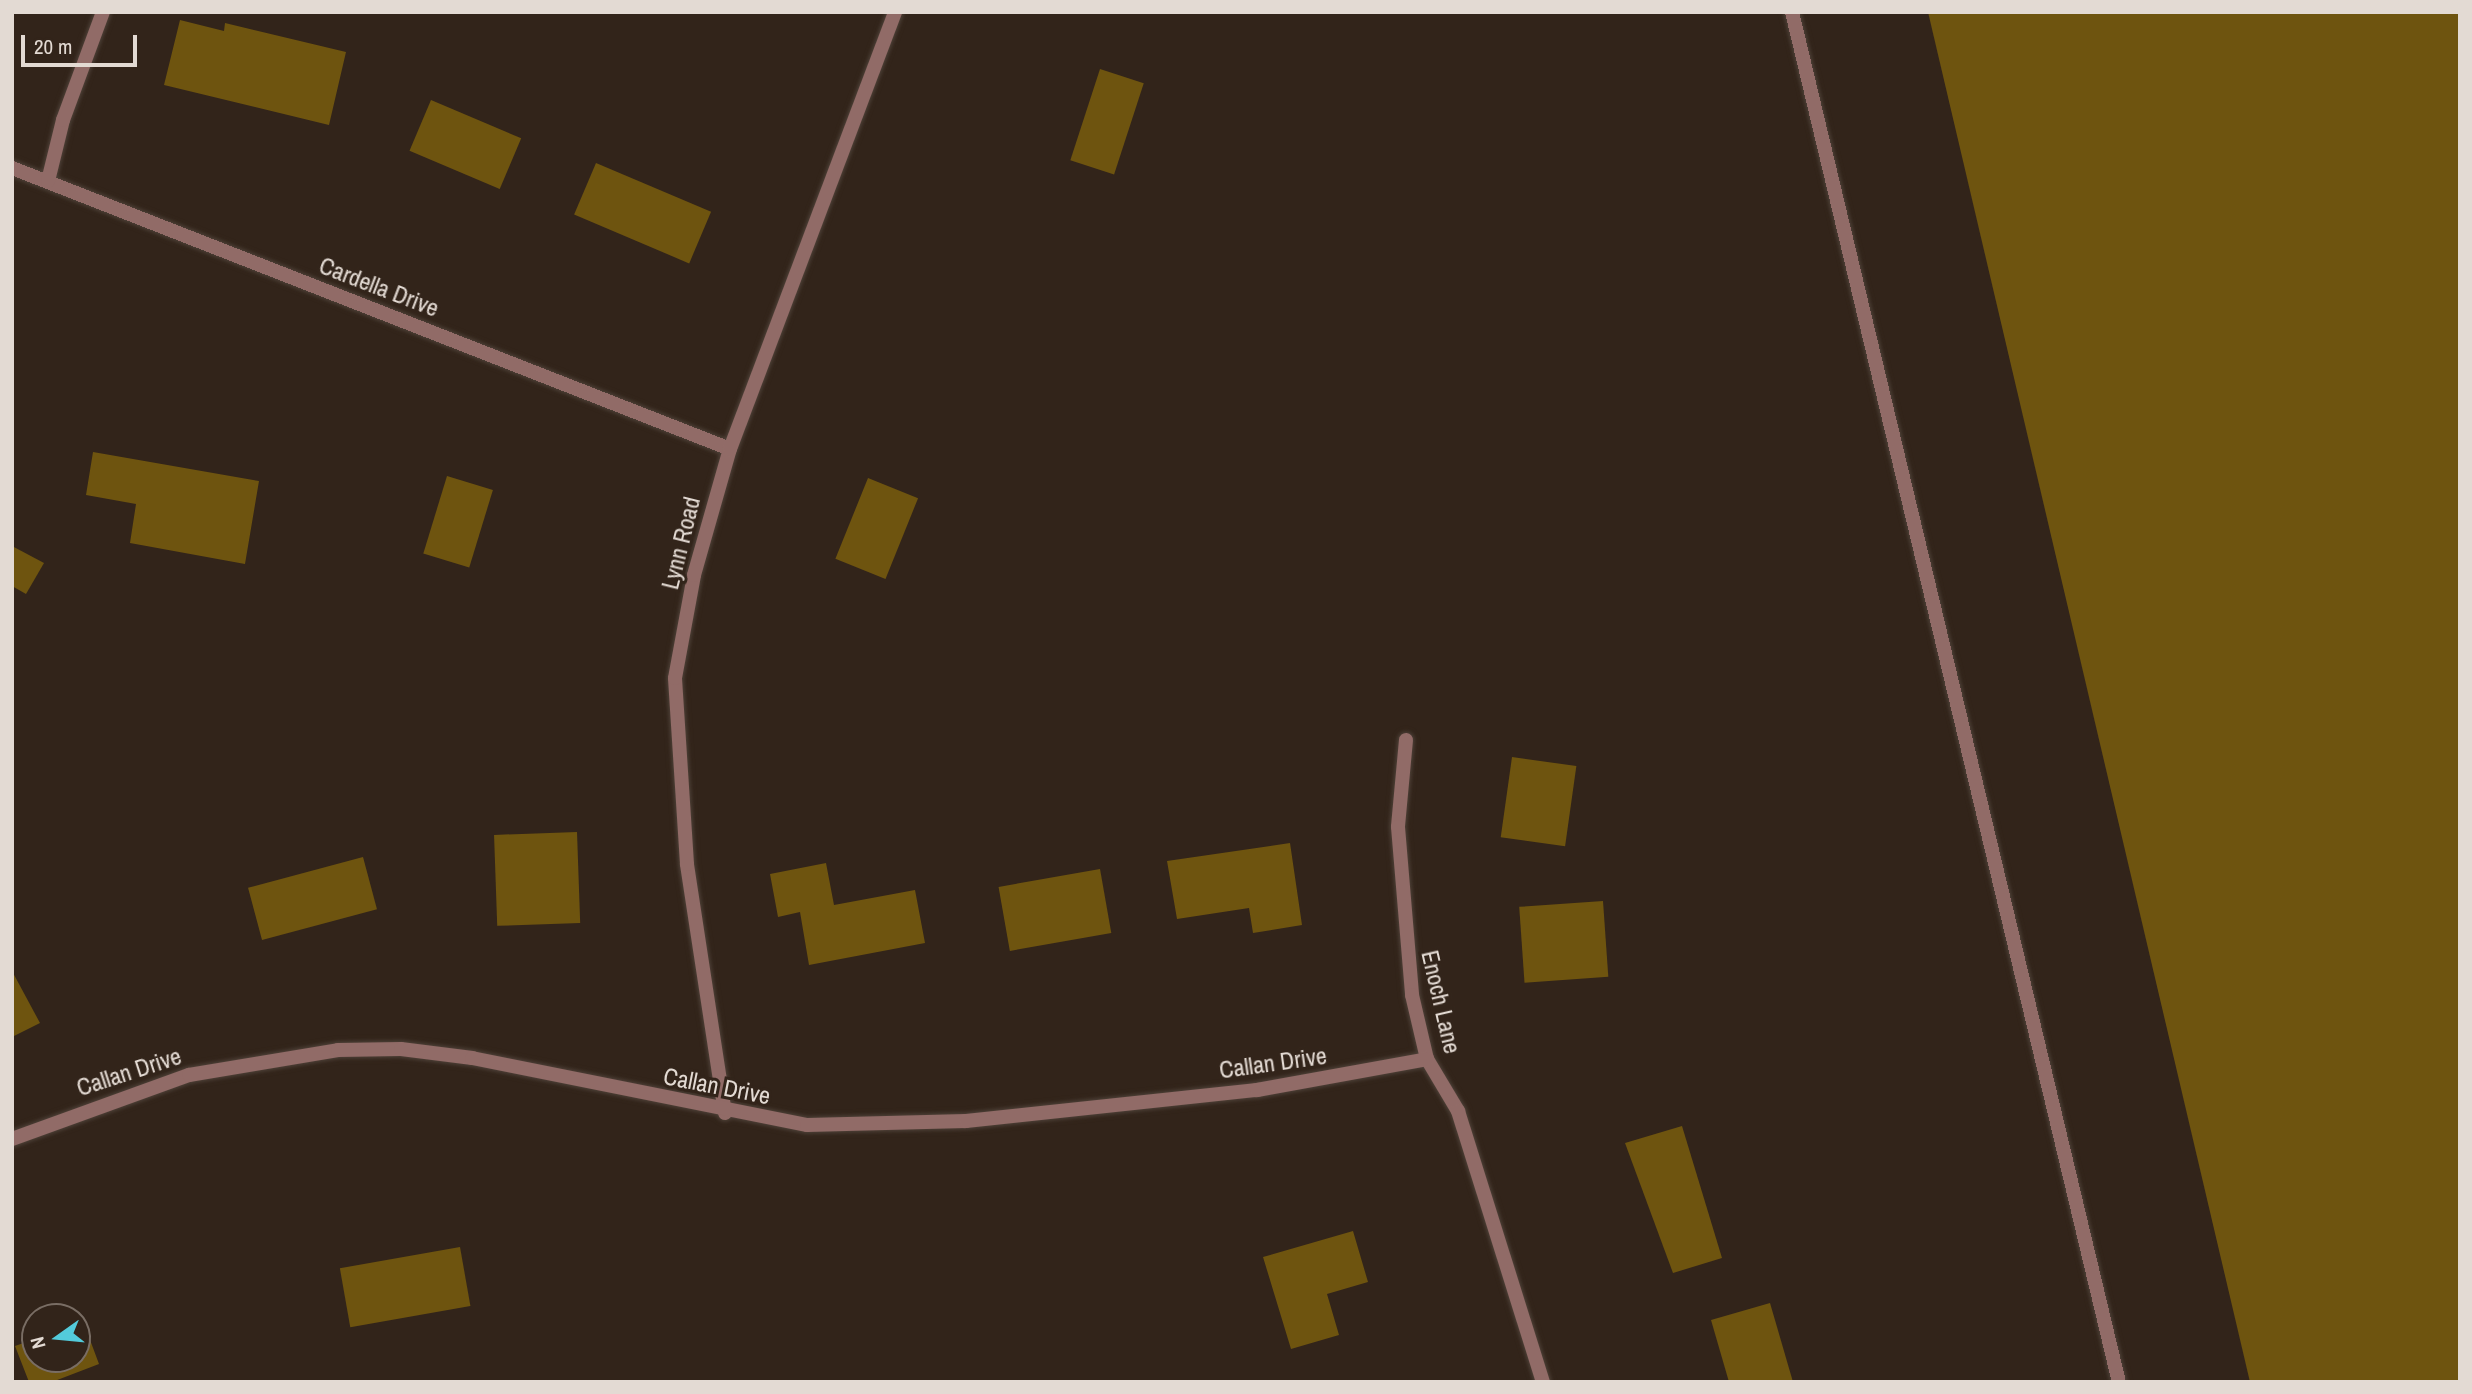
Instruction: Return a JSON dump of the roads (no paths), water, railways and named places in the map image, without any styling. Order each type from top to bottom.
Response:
[{"type":"street","points":[[48,181],[62,120],[103,12]]},
{"type":"street","name":"Lynn Road","points":[[725,1113],[687,864],[675,678],[694,575],[730,449],[895,12]]},
{"type":"street","points":[[1792,12],[2119,1382]]},
{"type":"street","name":"Cardella Drive","points":[[12,168],[730,449]]},
{"type":"street","name":"Enoch Lane","points":[[1406,740],[1398,827],[1401,914],[1427,1059],[1458,1111],[1544,1382]]},
{"type":"street","name":"Callan Drive","points":[[12,1139],[189,1075],[338,1050],[401,1049],[472,1058],[725,1113],[807,1125],[966,1121],[1257,1090],[1427,1059]]}]
